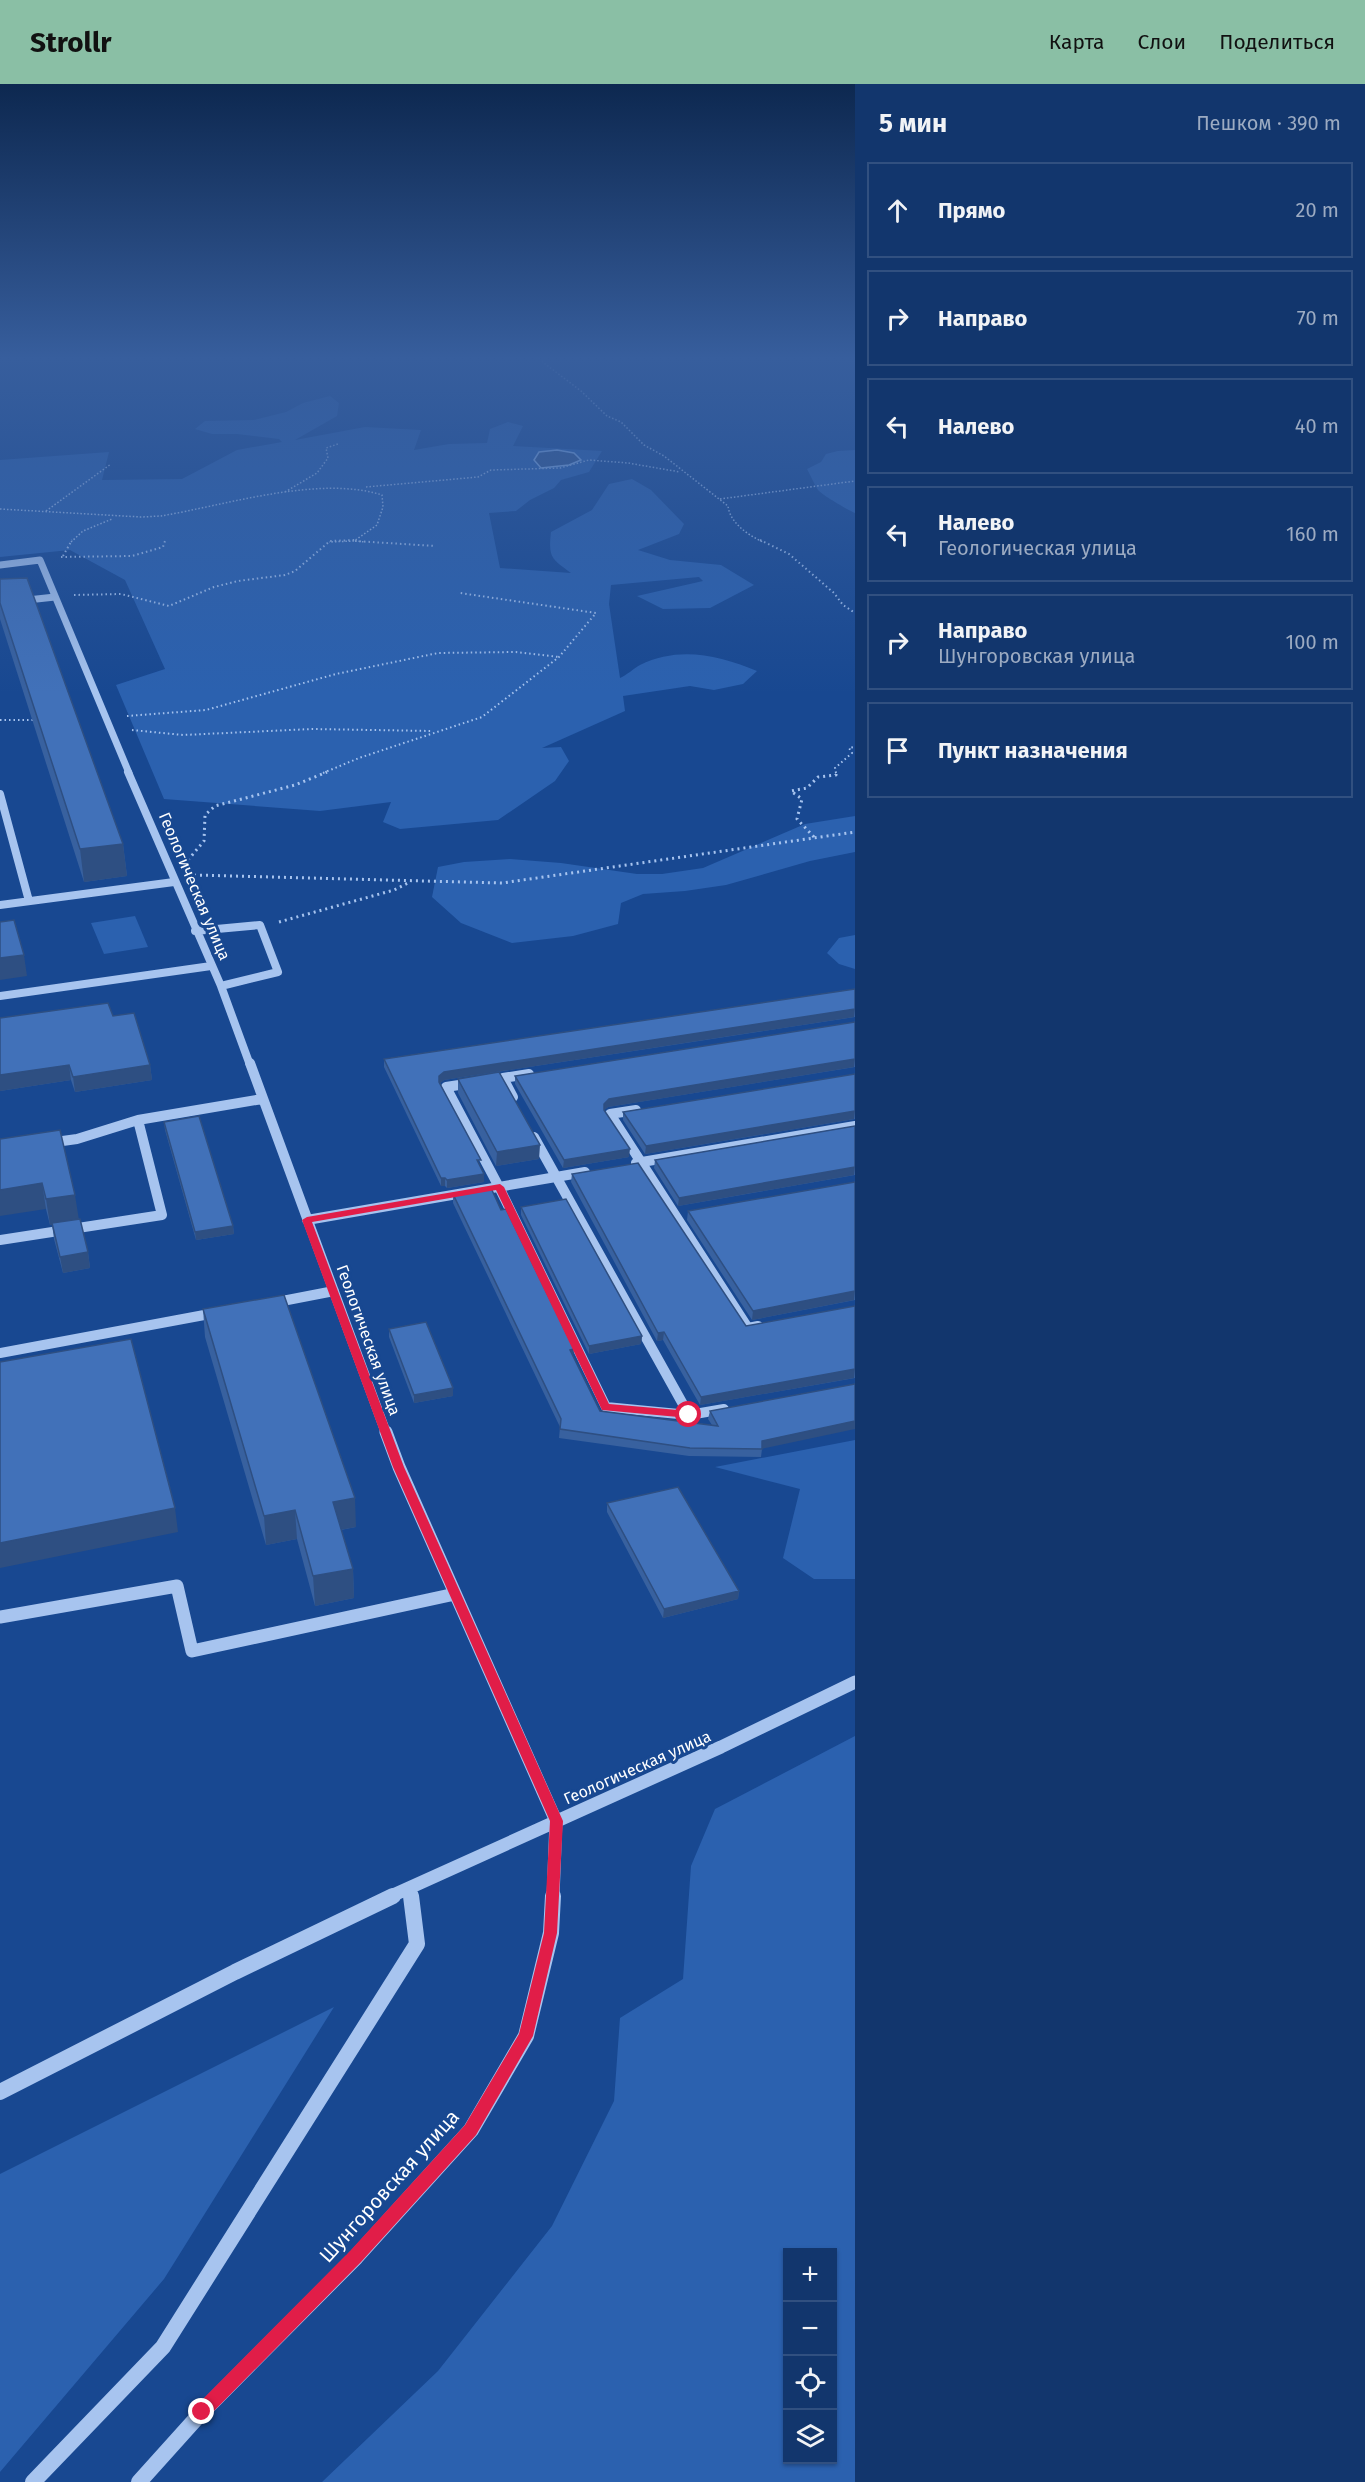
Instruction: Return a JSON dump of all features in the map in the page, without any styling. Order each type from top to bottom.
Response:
[{"type":"street","name":"Геологическая улица","points":[[0,565],[40,560],[172,878],[221,987],[399,1467],[556,1821],[765,1728],[855,1682]]},
{"type":"street","points":[[0,603],[55,597]]},
{"type":"street","points":[[0,794],[29,901]]},
{"type":"street","points":[[0,905],[172,878]]},
{"type":"street","points":[[195,931],[260,925],[278,972],[221,987]]},
{"type":"street","points":[[0,996],[211,966]]},
{"type":"street","points":[[538,1073],[446,1087],[500,1187],[606,1407],[689,1415],[733,1407]]},
{"type":"street","points":[[491,1080],[519,1108]]},
{"type":"street","points":[[33,1146],[77,1139],[138,1120],[262,1099]]},
{"type":"street","points":[[645,1108],[610,1114],[748,1328],[769,1324]]},
{"type":"street","points":[[0,1240],[162,1215],[138,1120]]},
{"type":"street","points":[[620,1166],[855,1126]]},
{"type":"street","points":[[529,1128],[689,1415]]},
{"type":"street","points":[[307,1220],[598,1170]]},
{"type":"street","points":[[675,1214],[686,1212]]},
{"type":"street","points":[[258,1305],[334,1291]]},
{"type":"street","points":[[0,1353],[223,1312]]},
{"type":"street","points":[[0,1617],[177,1586],[192,1651],[455,1594]]},
{"type":"street","points":[[0,2092],[315,1932],[556,1821]]},
{"type":"street","name":"Шунгоровская улица","points":[[139,2482],[202,2412],[356,2257],[471,2130],[526,2036],[550,1933],[556,1821]]},
{"type":"street","points":[[33,2482],[163,2347],[417,1944],[410,1888]]},
{"type":"path","points":[[45,511],[104,469]]},
{"type":"path","points":[[282,494],[321,469]]},
{"type":"path","points":[[0,508],[115,518],[160,516],[282,494],[478,477],[481,473],[491,470],[529,469]]},
{"type":"path","points":[[663,469],[682,472]]},
{"type":"path","points":[[679,469],[728,506],[729,516],[751,536],[789,554],[834,593],[843,605],[855,613]]},
{"type":"path","points":[[719,499],[855,481]]},
{"type":"path","points":[[354,541],[377,525],[381,516],[382,495],[366,488]]},
{"type":"path","points":[[115,518],[83,531],[73,538],[61,557],[132,556],[163,547],[165,541]]},
{"type":"path","points":[[55,597],[92,593],[121,594],[169,606],[214,587],[238,581],[285,575],[295,571],[330,541],[435,546]]},
{"type":"path","points":[[172,878],[204,841],[205,815],[215,806],[295,785],[359,758],[482,717],[559,657],[596,613],[460,593]]},
{"type":"path","points":[[105,717],[206,710],[336,674],[438,653],[516,652],[559,657]]},
{"type":"path","points":[[0,720],[35,720]]},
{"type":"path","points":[[110,728],[183,735],[312,729],[436,732]]},
{"type":"path","points":[[814,838],[798,819],[802,799],[791,791],[807,788],[818,777],[836,775],[835,768],[852,753],[849,748],[855,747]]},
{"type":"path","points":[[172,878],[502,883],[855,832]]},
{"type":"path","points":[[260,925],[295,919],[394,890],[413,881]]},
{"type":"shaded area","points":[[0,469],[105,469],[102,480],[182,479],[201,469],[591,469],[589,472],[561,480],[554,488],[530,500],[516,511],[489,513],[500,568],[571,573],[556,561],[551,553],[551,532],[592,510],[609,484],[632,479],[651,490],[684,524],[679,534],[638,550],[670,560],[721,565],[754,585],[710,608],[663,609],[637,596],[703,581],[699,577],[611,585],[609,604],[620,678],[640,665],[655,659],[684,654],[713,657],[757,671],[743,684],[714,690],[690,686],[623,696],[625,711],[542,748],[561,747],[569,761],[555,781],[498,820],[400,829],[383,822],[391,802],[320,811],[164,799],[116,685],[165,669],[125,580],[70,550],[0,557]]},
{"type":"shaded area","points":[[807,469],[855,469],[855,513],[820,492]]},
{"type":"shaded area","points":[[855,816],[855,852],[810,861],[726,885],[643,894],[621,903],[618,924],[573,936],[512,943],[461,923],[432,897],[438,867],[464,862],[510,859],[561,863],[637,874],[662,874],[703,868],[805,824]]},
{"type":"shaded area","points":[[135,916],[148,947],[104,954],[91,923]]},
{"type":"shaded area","points":[[855,935],[855,969],[839,964],[827,953],[839,938]]},
{"type":"shaded area","points":[[855,1440],[855,1579],[814,1579],[783,1558],[800,1489],[715,1467]]},
{"type":"shaded area","points":[[855,1736],[855,2482],[322,2482],[438,2371],[552,2226],[614,2101],[620,2018],[683,1979],[691,1866],[715,1809]]},
{"type":"shaded area","points":[[334,2007],[164,2279],[0,2472],[0,2174]]},
{"type":"building","points":[[27,578],[123,844],[80,849],[0,603],[0,579]]},
{"type":"building","points":[[14,920],[24,955],[0,958],[0,922]]},
{"type":"building","points":[[855,989],[855,1009],[444,1072],[439,1076],[439,1082],[481,1160],[477,1160],[484,1174],[447,1180],[441,1178],[384,1059]]},
{"type":"building","points":[[108,1003],[113,1016],[134,1013],[150,1065],[73,1077],[69,1065],[0,1075],[0,1018]]},
{"type":"building","points":[[855,1022],[855,1059],[609,1099],[604,1104],[604,1110],[630,1149],[564,1160],[515,1076]]},
{"type":"building","points":[[499,1072],[540,1145],[497,1152],[458,1079]]},
{"type":"building","points":[[855,1074],[855,1111],[646,1146],[623,1112]]},
{"type":"building","points":[[199,1116],[233,1226],[195,1232],[164,1122]]},
{"type":"building","points":[[855,1126],[855,1167],[679,1198],[655,1160]]},
{"type":"building","points":[[60,1130],[75,1195],[46,1199],[42,1183],[0,1190],[0,1139]]},
{"type":"building","points":[[638,1163],[746,1326],[855,1306],[855,1369],[701,1397],[664,1332],[658,1333],[572,1174]]},
{"type":"building","points":[[855,1182],[855,1291],[753,1311],[688,1211]]},
{"type":"building","points":[[491,1188],[501,1210],[506,1209],[574,1349],[570,1350],[600,1411],[718,1426],[710,1411],[855,1384],[855,1421],[762,1441],[762,1449],[690,1448],[560,1429],[561,1419],[453,1194]]},
{"type":"building","points":[[566,1199],[642,1336],[589,1346],[521,1207]]},
{"type":"building","points":[[80,1219],[88,1252],[60,1257],[52,1223]]},
{"type":"building","points":[[284,1295],[355,1498],[333,1502],[353,1569],[313,1576],[295,1510],[264,1516],[203,1309]]},
{"type":"building","points":[[426,1322],[453,1388],[414,1395],[389,1329]]},
{"type":"building","points":[[131,1339],[175,1508],[0,1543],[0,1362]]},
{"type":"building","points":[[678,1487],[739,1591],[664,1609],[607,1503]]},
{"type":"route","points":[[202,2412],[356,2257],[471,2130],[526,2036],[550,1933],[556,1821],[399,1467],[307,1220],[500,1187],[606,1407],[689,1415]]}]
